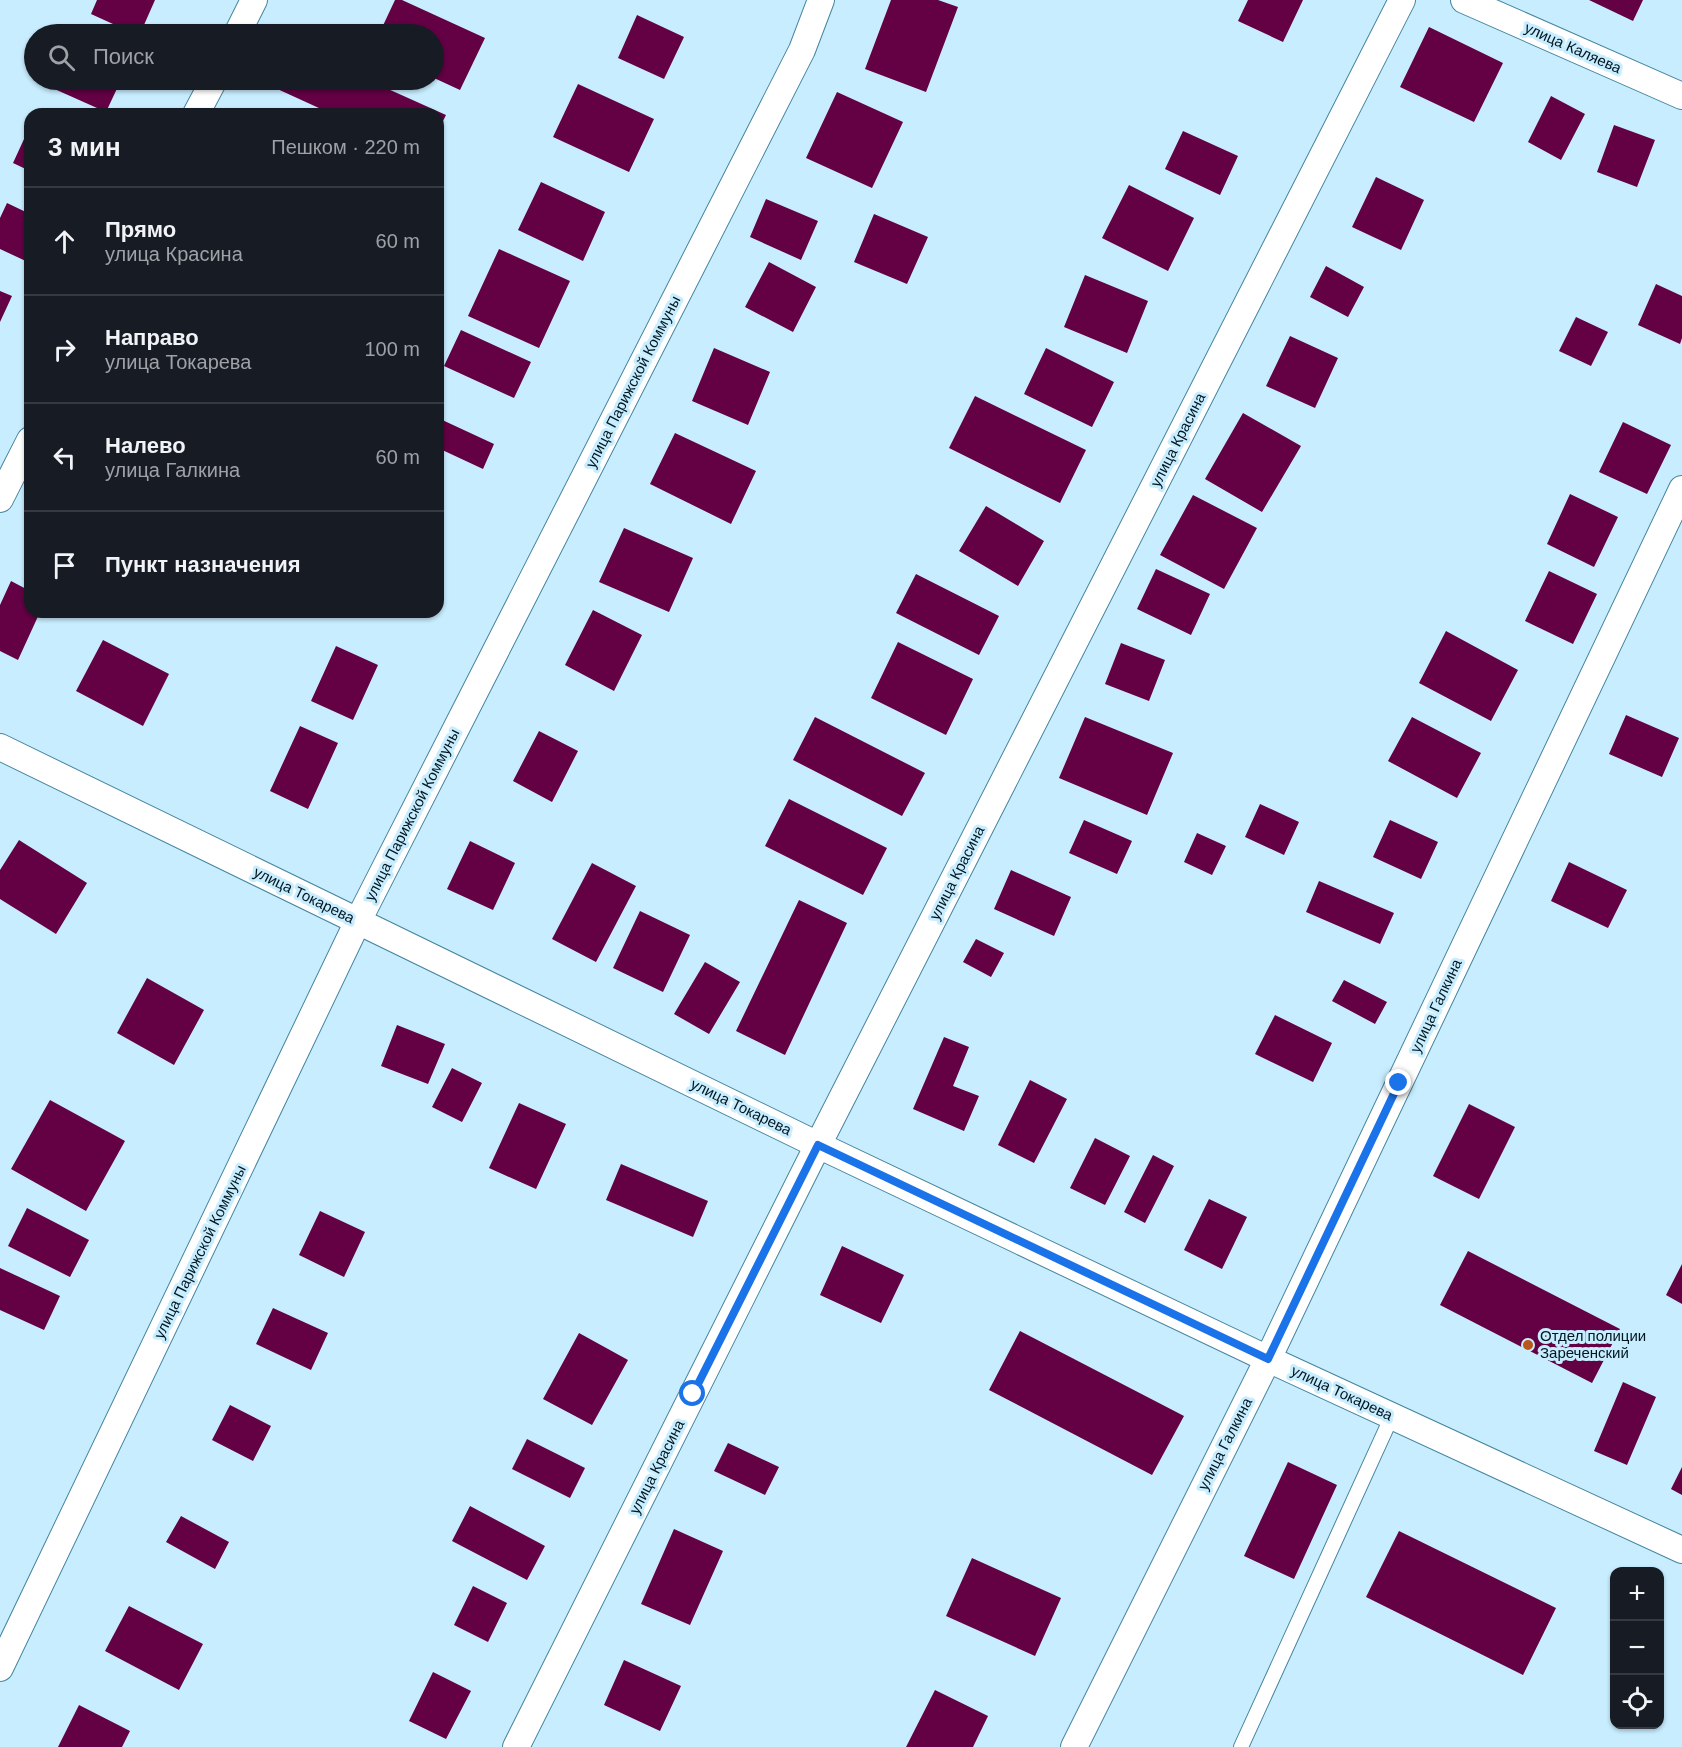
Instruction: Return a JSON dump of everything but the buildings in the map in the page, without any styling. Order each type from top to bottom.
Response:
[{"type":"street","points":[[242,24],[254,0]]},
{"type":"street","name":"улица Парижской Коммуны","points":[[0,1668],[358,921],[802,50],[821,0]]},
{"type":"street","name":"улица Красина","points":[[516,1747],[818,1145],[1402,0]]},
{"type":"street","name":"улица Каляева","points":[[1464,0],[1682,96]]},
{"type":"street","points":[[199,108],[209,90]]},
{"type":"street","points":[[0,499],[24,452]]},
{"type":"street","name":"улица Галкина","points":[[1074,1747],[1268,1359],[1682,489]]},
{"type":"street","name":"улица Токарева","points":[[0,747],[818,1145],[1268,1359],[1682,1550]]},
{"type":"lane","points":[[1241,1747],[1392,1416]]},
{"type":"place","name":"Отдел полиции Зареченский","points":[[1528,1345]]},
{"type":"route","points":[[693,1394],[818,1145],[1268,1359],[1399,1083]]}]
